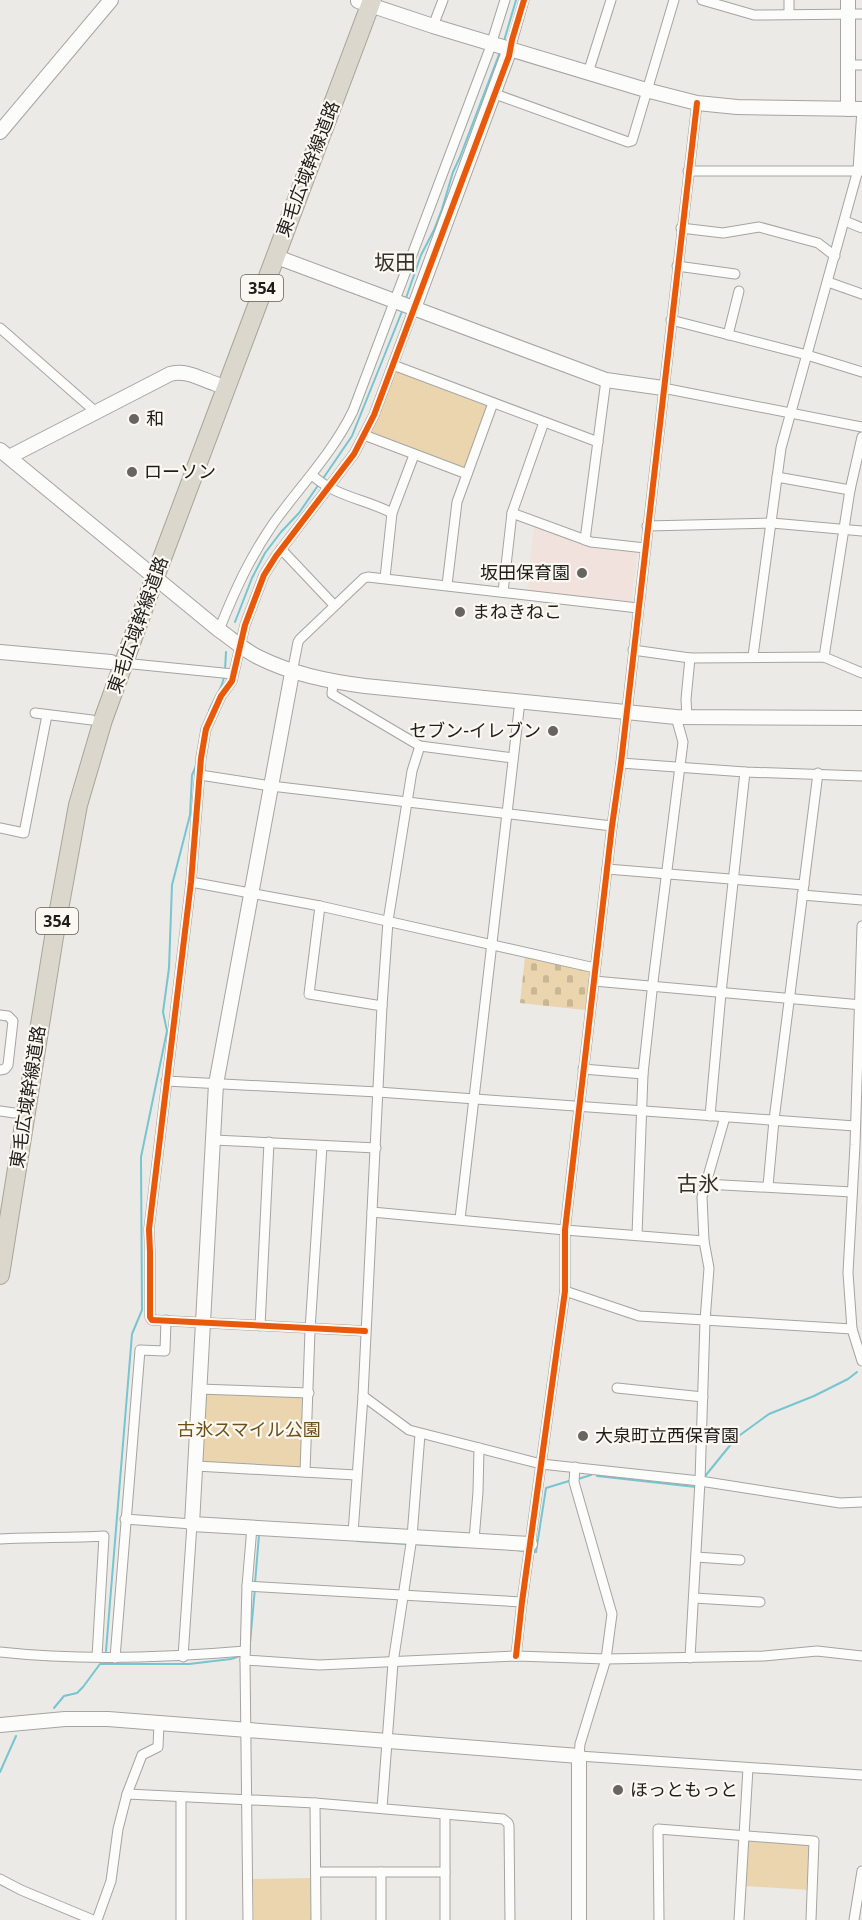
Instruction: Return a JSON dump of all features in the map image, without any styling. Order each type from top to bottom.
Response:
[{"type":"highway","name":"東毛広域幹線道路","points":[[150,573],[274,256],[365,1]]},
{"type":"highway","name":"東毛広域幹線道路","points":[[0,1202],[7,1112],[59,847],[92,720],[117,663],[216,384],[365,1]]},
{"type":"highway","name":"東毛広域幹線道路","points":[[0,1275],[54,936],[78,805],[117,663]]},
{"type":"street","points":[[0,132],[111,0]]},
{"type":"street","points":[[433,26],[443,0]]},
{"type":"street","points":[[219,630],[251,557],[275,521],[340,436],[353,411],[492,43],[506,0]]},
{"type":"street","points":[[365,1331],[152,1320],[150,1317],[148,1229],[190,882],[200,776],[206,729],[221,696],[232,681],[239,645],[264,575],[281,549],[354,454],[374,415],[495,94],[524,0]]},
{"type":"street","points":[[588,73],[611,0]]},
{"type":"street","points":[[495,94],[628,142],[632,141],[674,0]]},
{"type":"street","points":[[702,0],[732,4],[754,15],[853,9],[860,171],[781,448],[753,656]]},
{"type":"street","points":[[789,0],[789,14]]},
{"type":"street","points":[[365,1],[433,26],[646,90],[697,103],[737,107],[857,109]]},
{"type":"street","points":[[516,1656],[566,1291],[565,1230],[697,103]]},
{"type":"street","points":[[454,141],[474,148]]},
{"type":"street","points":[[688,171],[860,171]]},
{"type":"street","points":[[845,221],[862,228]]},
{"type":"street","points":[[681,228],[723,232],[759,227],[818,243],[835,256]]},
{"type":"street","points":[[274,256],[606,380],[663,387],[862,427]]},
{"type":"street","points":[[677,266],[735,274]]},
{"type":"street","points":[[828,282],[862,294]]},
{"type":"street","points":[[728,335],[739,291]]},
{"type":"street","points":[[671,320],[807,355],[862,372]]},
{"type":"street","points":[[0,328],[97,412]]},
{"type":"street","points":[[393,365],[598,442]]},
{"type":"street","points":[[216,384],[177,371],[97,412],[4,453],[219,630],[256,656],[292,673],[333,682],[626,712],[681,717],[862,718]]},
{"type":"street","points":[[585,540],[606,380]]},
{"type":"street","points":[[447,585],[457,502],[493,403]]},
{"type":"street","points":[[503,592],[512,513],[544,422]]},
{"type":"street","points":[[364,435],[466,474]]},
{"type":"street","points":[[824,657],[850,490],[862,437]]},
{"type":"street","points":[[385,578],[392,513],[414,455]]},
{"type":"street","points":[[312,475],[329,488],[392,513]]},
{"type":"street","points":[[777,477],[850,490]]},
{"type":"street","points":[[512,513],[585,540],[645,548]]},
{"type":"street","points":[[647,526],[772,523],[862,531]]},
{"type":"street","points":[[281,549],[334,605]]},
{"type":"street","points":[[183,1657],[196,1466],[216,1084],[298,642],[334,605],[368,577],[638,608]]},
{"type":"street","points":[[633,650],[690,658],[824,657],[862,673]]},
{"type":"street","points":[[0,652],[233,674]]},
{"type":"street","points":[[637,1235],[643,1074],[683,742],[681,717],[686,699],[690,658]]},
{"type":"street","points":[[333,682],[332,694],[420,746],[513,758]]},
{"type":"street","points":[[460,1219],[520,700]]},
{"type":"street","points":[[35,713],[92,720]]},
{"type":"street","points":[[0,828],[24,833],[46,714]]},
{"type":"street","points":[[352,1533],[363,1396],[388,921],[412,771],[420,746]]},
{"type":"street","points":[[621,764],[745,772],[862,776]]},
{"type":"street","points":[[710,1116],[745,772]]},
{"type":"street","points":[[768,1186],[774,1120],[818,774]]},
{"type":"street","points":[[200,776],[612,826]]},
{"type":"street","points":[[607,869],[733,880],[862,900]]},
{"type":"street","points":[[190,882],[320,906],[595,968]]},
{"type":"street","points":[[320,906],[309,994],[382,1006]]},
{"type":"street","points":[[862,926],[855,1126],[858,1146],[852,1192],[848,1273],[852,1329],[862,1361]]},
{"type":"street","points":[[594,981],[861,1004]]},
{"type":"street","points":[[0,1015],[8,1016],[13,1021],[8,1065],[5,1069],[0,1070]]},
{"type":"street","points":[[584,1069],[643,1074]]},
{"type":"street","points":[[166,1081],[580,1105],[855,1126]]},
{"type":"street","points":[[690,1658],[709,1268],[704,1241],[702,1197],[725,1117]]},
{"type":"street","points":[[214,1140],[376,1148]]},
{"type":"street","points":[[260,1326],[269,1142]]},
{"type":"street","points":[[305,1472],[310,1329],[322,1146]]},
{"type":"street","points":[[705,1184],[852,1192]]},
{"type":"street","points":[[372,1212],[704,1241]]},
{"type":"street","points":[[851,1218],[862,1219]]},
{"type":"street","points":[[566,1291],[639,1316],[852,1329]]},
{"type":"street","points":[[115,1658],[140,1350],[165,1351],[166,1320]]},
{"type":"street","points":[[617,1388],[703,1397]]},
{"type":"street","points":[[199,1389],[309,1393]]},
{"type":"street","points":[[363,1396],[409,1430],[542,1464],[700,1481],[832,1502],[862,1502]]},
{"type":"street","points":[[382,1808],[393,1663],[412,1537],[420,1434]]},
{"type":"street","points":[[474,1540],[479,1448]]},
{"type":"street","points":[[196,1466],[356,1475]]},
{"type":"street","points":[[575,1467],[574,1482],[612,1614],[606,1659],[580,1744],[579,1920]]},
{"type":"street","points":[[125,1519],[530,1544]]},
{"type":"street","points":[[248,1920],[245,1656],[252,1527]]},
{"type":"street","points":[[0,1539],[104,1536],[97,1657]]},
{"type":"street","points":[[696,1557],[740,1560]]},
{"type":"street","points":[[247,1586],[522,1602]]},
{"type":"street","points":[[694,1598],[760,1602]]},
{"type":"street","points":[[0,1652],[40,1656],[115,1658],[245,1656],[319,1665],[516,1656],[606,1659],[764,1656],[817,1651],[862,1656]]},
{"type":"street","points":[[0,1725],[65,1719],[108,1719],[579,1756],[862,1775]]},
{"type":"street","points":[[0,1879],[95,1920],[111,1881],[118,1829],[127,1794],[142,1755],[158,1747],[159,1723]]},
{"type":"street","points":[[739,1920],[747,1768]]},
{"type":"street","points":[[127,1794],[315,1803],[503,1819],[508,1823],[510,1920]]},
{"type":"street","points":[[181,1797],[181,1920]]},
{"type":"street","points":[[315,1803],[316,1920]]},
{"type":"street","points":[[445,1815],[445,1920]]},
{"type":"street","points":[[659,1920],[658,1829],[814,1841],[811,1920]]},
{"type":"street","points":[[854,1920],[862,1871]]},
{"type":"street","points":[[316,1872],[445,1872]]},
{"type":"street","points":[[381,1872],[381,1920]]},
{"type":"shaded area","name":"坂田保育園","points":[[534,526],[584,543],[634,550],[637,554],[631,604],[527,592]]},
{"type":"green space","points":[[397,371],[485,404],[487,407],[465,467],[462,468],[372,434],[371,431],[394,372]]},
{"type":"green space","points":[[525,957],[587,969],[590,975],[585,1010],[520,1003]]},
{"type":"green space","name":"古氷スマイル公園","points":[[201,1392],[307,1395],[302,1468],[195,1462]]},
{"type":"green space","points":[[746,1839],[812,1845],[810,1890],[745,1886]]},
{"type":"green space","points":[[310,1878],[312,1920],[254,1920],[253,1879]]},
{"type":"waterway","points":[[504,41],[516,0]]},
{"type":"waterway","points":[[405,301],[500,52]]},
{"type":"waterway","points":[[322,480],[352,436],[403,309]]},
{"type":"waterway","points":[[235,622],[252,578],[265,553],[299,513],[319,484]]},
{"type":"waterway","points":[[225,670],[226,652]]},
{"type":"waterway","points":[[209,711],[224,676]]},
{"type":"waterway","points":[[106,1651],[132,1334],[142,1310],[141,1157],[167,1031],[163,1012],[169,968],[172,885],[190,815],[192,775],[196,766]]},
{"type":"waterway","points":[[706,1475],[736,1438],[769,1414],[814,1396],[857,1372]]},
{"type":"waterway","points":[[578,1479],[591,1475]]},
{"type":"waterway","points":[[597,1476],[696,1487]]},
{"type":"waterway","points":[[530,1551],[536,1552],[546,1488],[569,1481]]},
{"type":"waterway","points":[[255,1583],[259,1535]]},
{"type":"waterway","points":[[357,1541],[408,1544]]},
{"type":"waterway","points":[[414,1544],[459,1547]]},
{"type":"waterway","points":[[507,1549],[525,1551]]},
{"type":"waterway","points":[[249,1654],[255,1588]]},
{"type":"waterway","points":[[54,1708],[64,1696],[77,1693],[100,1664],[189,1664],[231,1659],[243,1655]]},
{"type":"waterway","points":[[0,1772],[16,1736]]},
{"type":"cycle path","points":[[365,1331],[152,1320],[150,1317],[149,1229],[191,882],[201,758],[206,729],[221,696],[232,681],[245,625],[264,575],[354,454],[374,415],[509,56],[524,0]]},
{"type":"cycle path","points":[[516,1656],[565,1291],[565,1230],[697,103]]},
{"type":"place","name":"和","points":[[134,419]]},
{"type":"place","name":"ローソン","points":[[132,472]]},
{"type":"place","name":"坂田保育園","points":[[582,573]]},
{"type":"place","name":"まねきねこ","points":[[460,612]]},
{"type":"place","name":"セブン-イレブン","points":[[553,731]]},
{"type":"place","name":"大泉町立西保育園","points":[[583,1436]]},
{"type":"place","name":"ほっともっと","points":[[618,1790]]},
{"type":"district","name":"坂田","points":[[395,263]]},
{"type":"district","name":"古氷","points":[[698,1184]]}]
